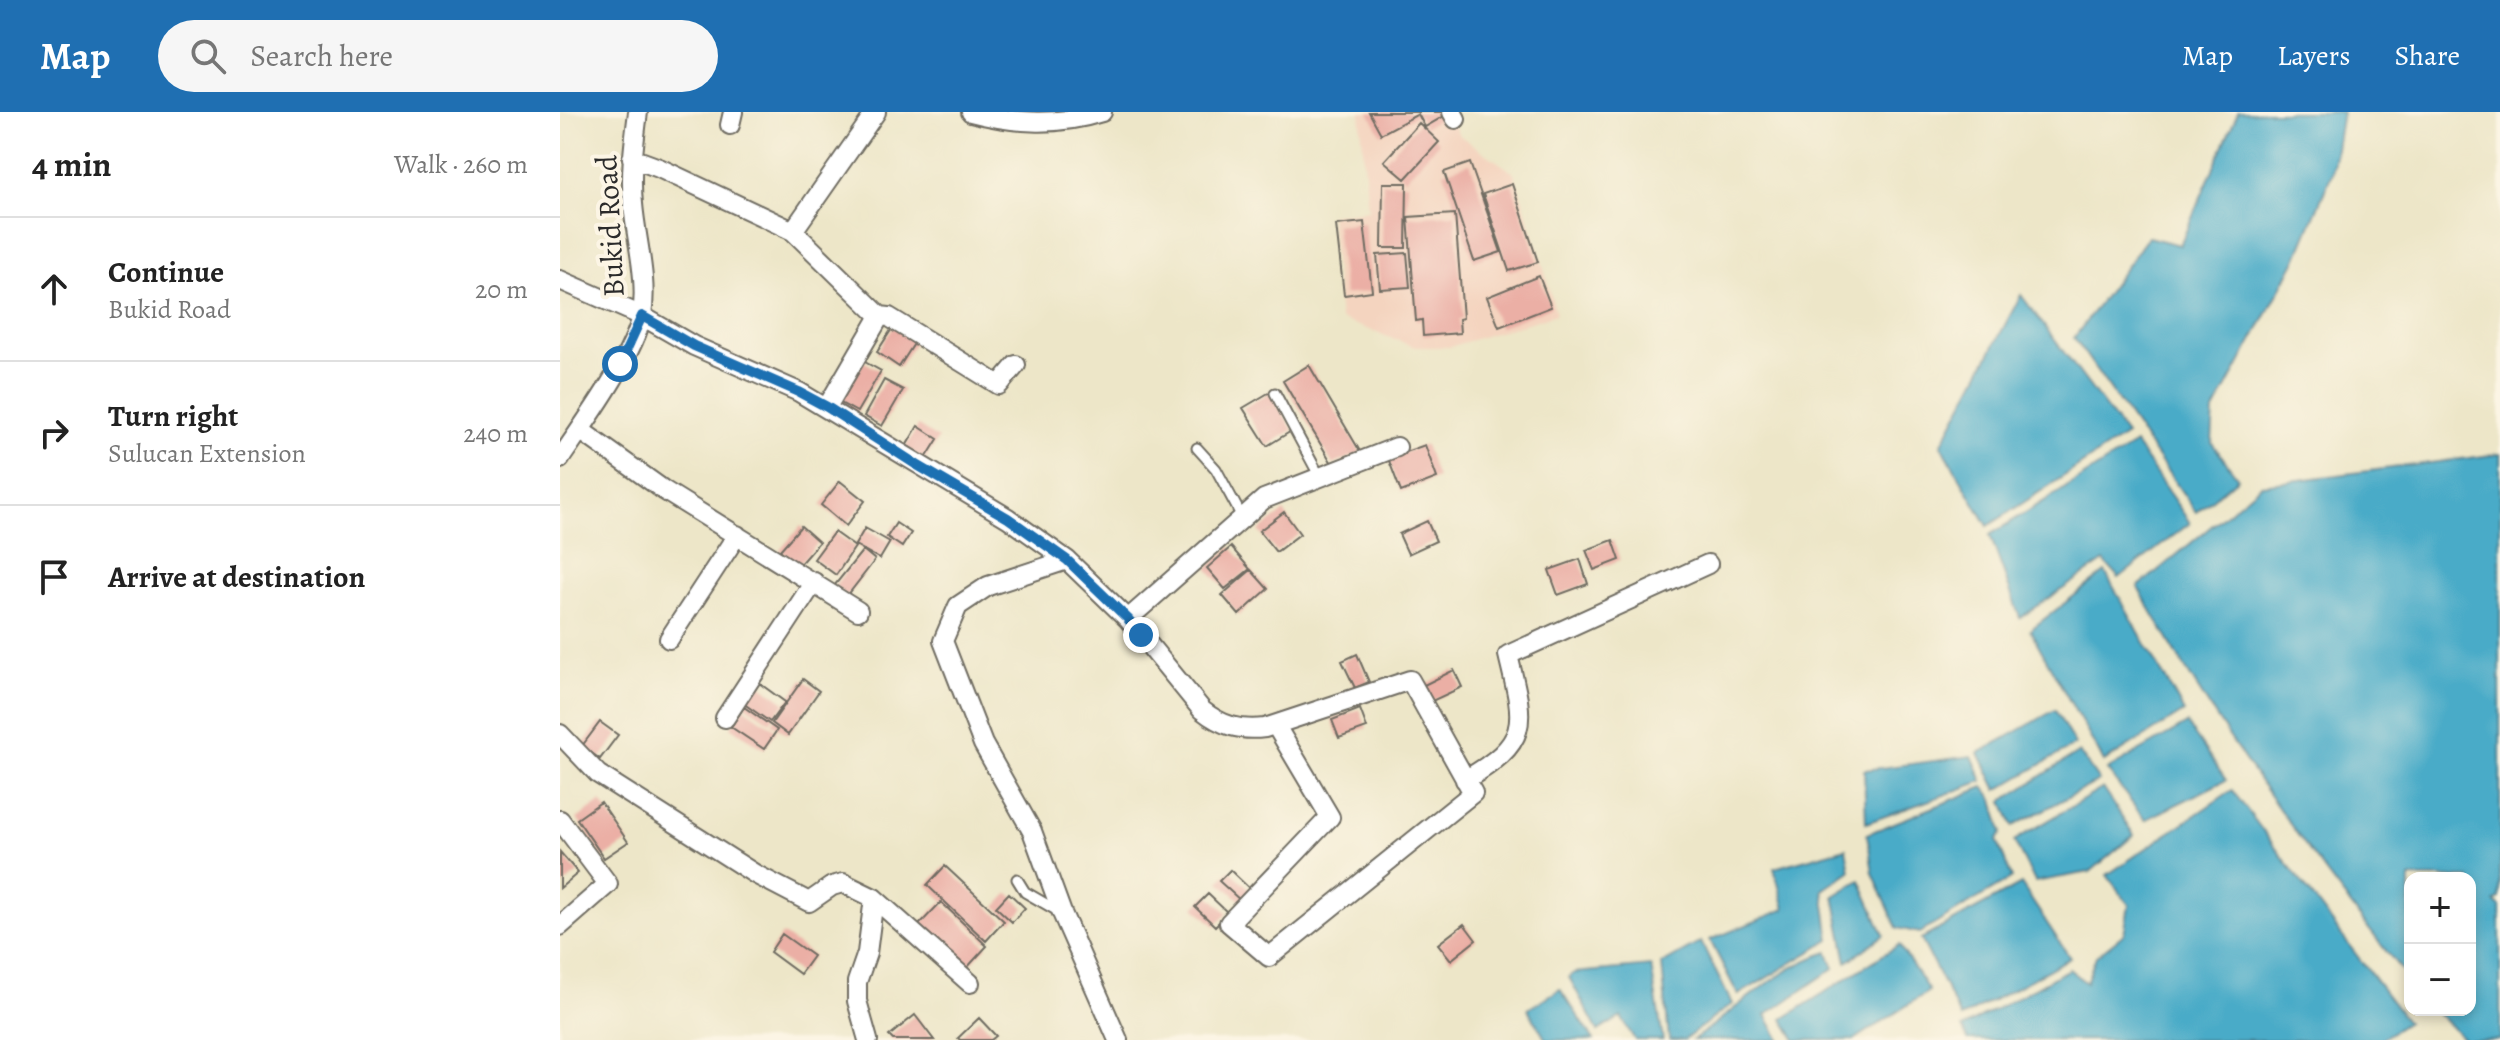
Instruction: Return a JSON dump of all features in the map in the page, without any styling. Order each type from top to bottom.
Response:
[{"type":"street","name":"Bukid Road","points":[[560,459],[625,355],[642,316],[632,158],[638,112]]},
{"type":"street","points":[[793,231],[876,112]]},
{"type":"street","points":[[971,112],[1012,122],[1056,123],[1102,112]]},
{"type":"street","points":[[632,158],[793,231],[880,316],[889,317],[999,385],[1016,365]]},
{"type":"street","points":[[560,280],[642,316],[694,346],[799,392],[1008,518],[1067,560],[1128,619],[1217,722],[1245,731],[1276,726],[1410,680],[1473,793],[1269,957],[1229,923],[1330,817],[1276,726]]},
{"type":"street","points":[[827,407],[880,316]]},
{"type":"street","points":[[580,430],[665,491],[858,611]]},
{"type":"street","points":[[1128,619],[1264,499],[1397,447]]},
{"type":"street","points":[[669,639],[737,535]]},
{"type":"street","points":[[1067,560],[988,586],[958,606],[943,641],[983,744],[1032,831],[1062,913],[1118,1040]]},
{"type":"street","points":[[1465,780],[1496,762],[1517,738],[1520,702],[1508,655],[1708,564]]},
{"type":"street","points":[[725,718],[814,582]]},
{"type":"street","points":[[560,734],[598,774],[755,874],[809,902],[832,886],[843,883],[874,898],[970,983]]},
{"type":"street","points":[[560,820],[608,884],[560,926]]},
{"type":"street","points":[[868,1040],[857,1001],[857,982],[867,953],[874,898]]},
{"type":"lane","points":[[1275,393],[1320,477]]},
{"type":"lane","points":[[1197,448],[1216,469],[1242,517]]},
{"type":"lane","points":[[1017,879],[1025,892],[1062,913]]},
{"type":"shaded area","points":[[1360,112],[1447,112],[1459,135],[1514,173],[1556,314],[1449,347],[1415,347],[1340,319],[1330,215],[1368,210]]},
{"type":"water","points":[[2238,112],[2342,112],[2332,173],[2296,260],[2214,411],[2212,443],[2238,478],[2196,512],[2074,338],[2148,237],[2180,245]]},
{"type":"water","points":[[2021,295],[2126,435],[1988,526],[1941,445]]},
{"type":"water","points":[[2135,444],[2190,523],[2119,578],[2104,561],[2020,618],[1990,535]]},
{"type":"water","points":[[2500,454],[2500,898],[2495,902],[2500,907],[2500,1040],[2465,1040],[2440,1016],[2476,1016],[2476,872],[2404,872],[2404,973],[2265,790],[2199,690],[2138,587],[2261,485]]},
{"type":"water","points":[[2105,572],[2184,712],[2104,762],[2030,630]]},
{"type":"water","points":[[2055,710],[2075,745],[1997,790],[1979,753]]},
{"type":"water","points":[[2187,724],[2226,780],[2145,820],[2107,770]]},
{"type":"water","points":[[2079,752],[2099,781],[2013,826],[2003,801]]},
{"type":"water","points":[[1972,756],[1983,781],[1866,823],[1864,770]]},
{"type":"water","points":[[1984,787],[1993,799],[2002,833],[1997,840],[2012,878],[1920,933],[1897,928],[1873,873],[1867,834]]},
{"type":"water","points":[[2103,788],[2134,835],[2090,872],[2035,882],[2014,841]]},
{"type":"water","points":[[2232,790],[2407,1022],[2380,1040],[1968,1040],[1962,1028],[2069,969],[2086,983],[2096,956],[2124,934],[2129,905],[2107,875]]},
{"type":"water","points":[[1846,848],[1850,871],[1823,890],[1830,940],[1738,995],[1710,940],[1785,909],[1774,868]]},
{"type":"water","points":[[1860,880],[1884,935],[1847,962],[1834,896]]},
{"type":"water","points":[[2021,884],[2070,958],[1961,1018],[1921,939]]},
{"type":"water","points":[[1701,942],[1732,1004],[1684,1040],[1669,1040],[1662,964]]},
{"type":"water","points":[[1899,945],[1929,991],[1854,1040],[1796,1040],[1783,1019]]},
{"type":"water","points":[[1828,952],[1834,968],[1766,1015],[1780,1040],[1693,1040],[1774,979]]},
{"type":"water","points":[[1651,966],[1663,1040],[1635,1040],[1621,1017],[1598,1031],[1569,977],[1574,973]]},
{"type":"water","points":[[1560,989],[1594,1040],[1546,1040],[1528,1009]]},
{"type":"building","points":[[1369,112],[1442,112],[1444,116],[1425,127],[1418,114],[1381,134]]},
{"type":"building","points":[[1419,123],[1439,142],[1405,179],[1384,161]]},
{"type":"building","points":[[1470,163],[1501,252],[1474,261],[1444,172]]},
{"type":"building","points":[[1383,183],[1407,183],[1406,248],[1382,248]]},
{"type":"building","points":[[1512,184],[1538,262],[1509,271],[1483,194]]},
{"type":"building","points":[[1455,214],[1463,318],[1459,319],[1460,333],[1423,336],[1422,320],[1416,321],[1408,217]]},
{"type":"building","points":[[1364,222],[1372,291],[1344,295],[1336,225]]},
{"type":"building","points":[[1407,253],[1410,287],[1380,289],[1377,255]]},
{"type":"building","points":[[1539,276],[1551,307],[1499,327],[1487,297]]},
{"type":"building","points":[[895,324],[917,339],[899,367],[877,352]]},
{"type":"building","points":[[863,361],[881,371],[857,412],[839,402]]},
{"type":"building","points":[[1309,365],[1361,453],[1333,465],[1283,381]]},
{"type":"building","points":[[884,380],[903,390],[882,426],[864,416]]},
{"type":"building","points":[[1270,392],[1293,430],[1267,446],[1243,408]]},
{"type":"building","points":[[918,426],[938,439],[925,460],[905,448]]},
{"type":"building","points":[[1425,445],[1437,478],[1401,492],[1388,458]]},
{"type":"building","points":[[840,481],[865,501],[846,526],[821,505]]},
{"type":"building","points":[[1284,512],[1300,534],[1276,552],[1259,531]]},
{"type":"building","points":[[1427,521],[1436,541],[1408,554],[1399,534]]},
{"type":"building","points":[[896,523],[911,533],[902,547],[887,537]]},
{"type":"building","points":[[801,526],[819,542],[798,566],[780,550]]},
{"type":"building","points":[[865,528],[890,542],[880,559],[855,545]]},
{"type":"building","points":[[834,532],[855,547],[836,575],[814,559]]},
{"type":"building","points":[[1613,540],[1620,560],[1594,570],[1586,550]]},
{"type":"building","points":[[1231,547],[1250,569],[1225,589],[1207,568]]},
{"type":"building","points":[[863,550],[875,560],[847,596],[834,586]]},
{"type":"building","points":[[1580,559],[1588,584],[1558,595],[1549,570]]},
{"type":"building","points":[[1251,570],[1268,589],[1239,615],[1222,595]]},
{"type":"building","points":[[1357,654],[1369,682],[1355,688],[1342,661]]},
{"type":"building","points":[[1454,670],[1462,687],[1432,701],[1424,685]]},
{"type":"building","points":[[803,679],[819,691],[788,735],[772,723]]},
{"type":"building","points":[[755,680],[785,702],[770,722],[740,701]]},
{"type":"building","points":[[744,707],[777,730],[764,749],[731,727]]},
{"type":"building","points":[[1360,709],[1367,728],[1339,738],[1332,720]]},
{"type":"building","points":[[600,722],[618,735],[600,759],[582,746]]},
{"type":"building","points":[[601,802],[628,842],[604,858],[577,819]]},
{"type":"building","points":[[560,852],[578,873],[560,888]]},
{"type":"building","points":[[945,866],[1004,921],[986,941],[927,885]]},
{"type":"building","points":[[1230,870],[1251,890],[1241,901],[1219,881]]},
{"type":"building","points":[[1009,893],[1025,908],[1012,922],[996,907]]},
{"type":"building","points":[[1208,894],[1228,913],[1215,926],[1195,907]]},
{"type":"building","points":[[941,902],[987,946],[965,970],[918,926]]},
{"type":"building","points":[[1464,924],[1476,940],[1451,960],[1438,944]]},
{"type":"building","points":[[782,934],[813,956],[800,974],[770,952]]},
{"type":"building","points":[[915,1015],[934,1040],[893,1040],[889,1036]]},
{"type":"building","points":[[979,1018],[996,1036],[991,1040],[960,1040],[958,1038]]},
{"type":"route","points":[[620,364],[642,316],[694,346],[799,392],[1008,518],[1067,560],[1141,635]]}]
